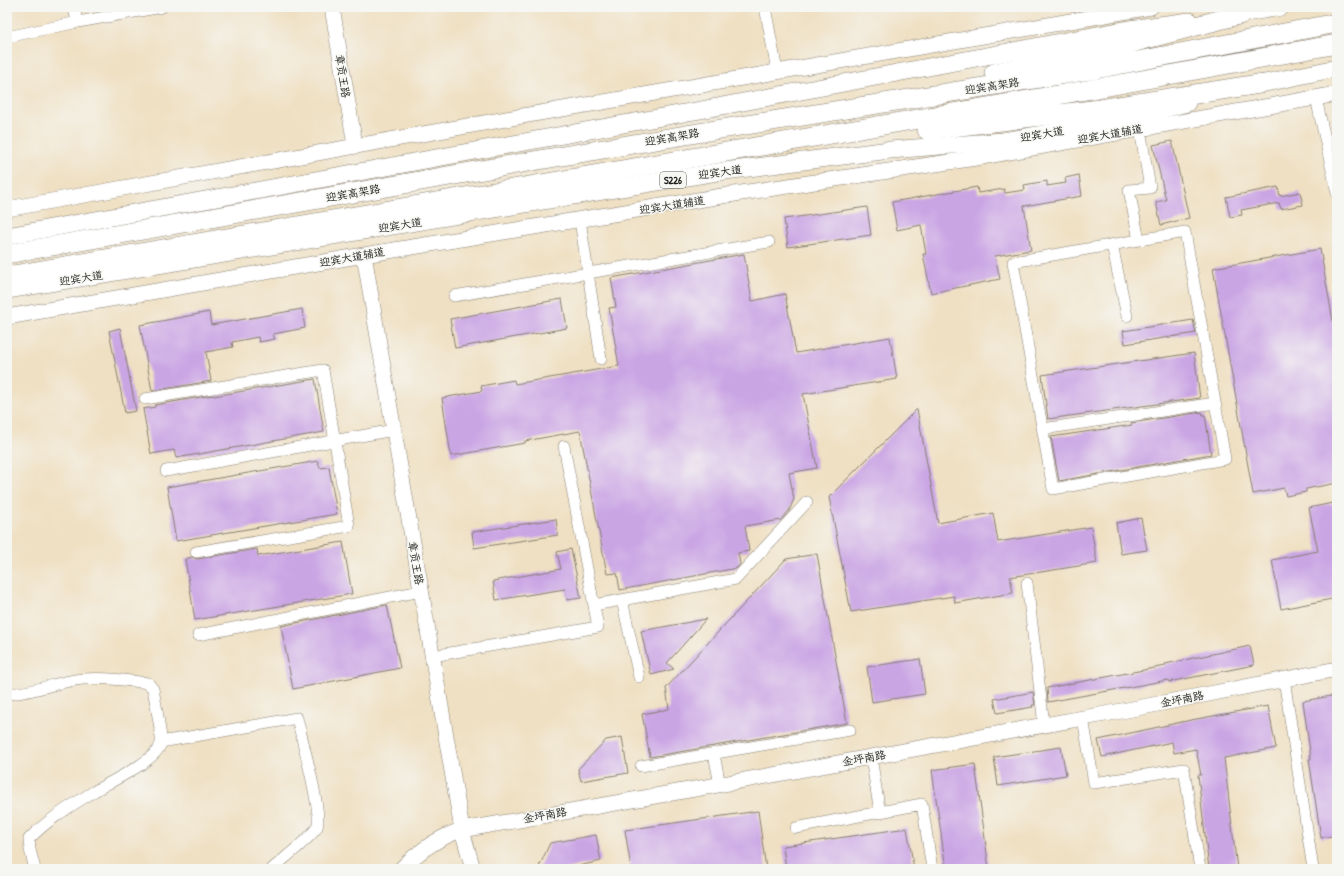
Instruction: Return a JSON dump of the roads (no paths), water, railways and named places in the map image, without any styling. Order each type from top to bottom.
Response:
[{"type":"highway","points":[[715,130],[857,99],[1013,69],[1131,43],[1242,14]]},
{"type":"highway","name":"迎宾高架路","points":[[7,254],[715,130],[1096,69],[1337,23]]},
{"type":"highway","name":"迎宾高架路","points":[[7,276],[1090,90],[1337,44]]},
{"type":"highway","points":[[721,154],[1100,109],[1259,84]]},
{"type":"main road","points":[[7,236],[714,107],[1130,29],[1242,14],[1281,7]]},
{"type":"main road","name":"迎宾大道","points":[[7,290],[718,172],[890,150],[1003,141],[1113,122],[1259,84],[1337,68]]},
{"type":"street","points":[[73,7],[78,22]]},
{"type":"street","points":[[7,37],[78,22],[162,7]]},
{"type":"street","name":"章贡王路","points":[[332,7],[355,145]]},
{"type":"street","points":[[766,7],[777,71]]},
{"type":"street","points":[[7,209],[355,145],[1151,7]]},
{"type":"street","name":"迎宾大道辅道","points":[[7,318],[364,255],[728,195],[976,158],[1337,94]]},
{"type":"street","points":[[1316,98],[1337,193]]},
{"type":"street","points":[[1139,240],[1129,190],[1150,188],[1140,129]]},
{"type":"street","points":[[580,220],[601,359]]},
{"type":"street","points":[[1184,232],[1225,459],[1053,489],[1013,262],[1112,245],[1184,232]]},
{"type":"street","points":[[454,296],[769,242]]},
{"type":"street","points":[[1112,245],[1127,316]]},
{"type":"street","name":"章贡王路","points":[[364,255],[462,830],[473,869]]},
{"type":"street","points":[[145,399],[323,370],[349,526],[196,552]]},
{"type":"street","points":[[1043,429],[1215,403]]},
{"type":"street","points":[[166,471],[394,430]]},
{"type":"street","points":[[433,656],[598,627],[564,446]]},
{"type":"street","points":[[594,605],[736,579],[807,502]]},
{"type":"street","points":[[1027,583],[1044,725]]},
{"type":"street","points":[[198,635],[421,591]]},
{"type":"street","points":[[622,600],[639,677]]},
{"type":"street","name":"金坪南路","points":[[401,869],[414,857],[448,834],[462,830],[720,785],[1083,718],[1337,669]]},
{"type":"street","points":[[7,694],[37,690],[83,679],[131,680],[148,682],[153,689],[161,742],[158,751],[144,763],[87,796],[38,830],[30,839],[30,850],[35,869]]},
{"type":"street","points":[[1284,679],[1313,869]]},
{"type":"street","points":[[161,742],[297,718],[316,798],[318,822],[317,827],[311,835],[272,869]]},
{"type":"street","points":[[1083,718],[1094,783],[1184,769],[1200,869]]},
{"type":"street","points":[[641,766],[850,730]]},
{"type":"street","points":[[714,754],[720,785]]},
{"type":"street","points":[[871,757],[880,813]]},
{"type":"street","points":[[796,828],[922,804],[932,869]]}]
